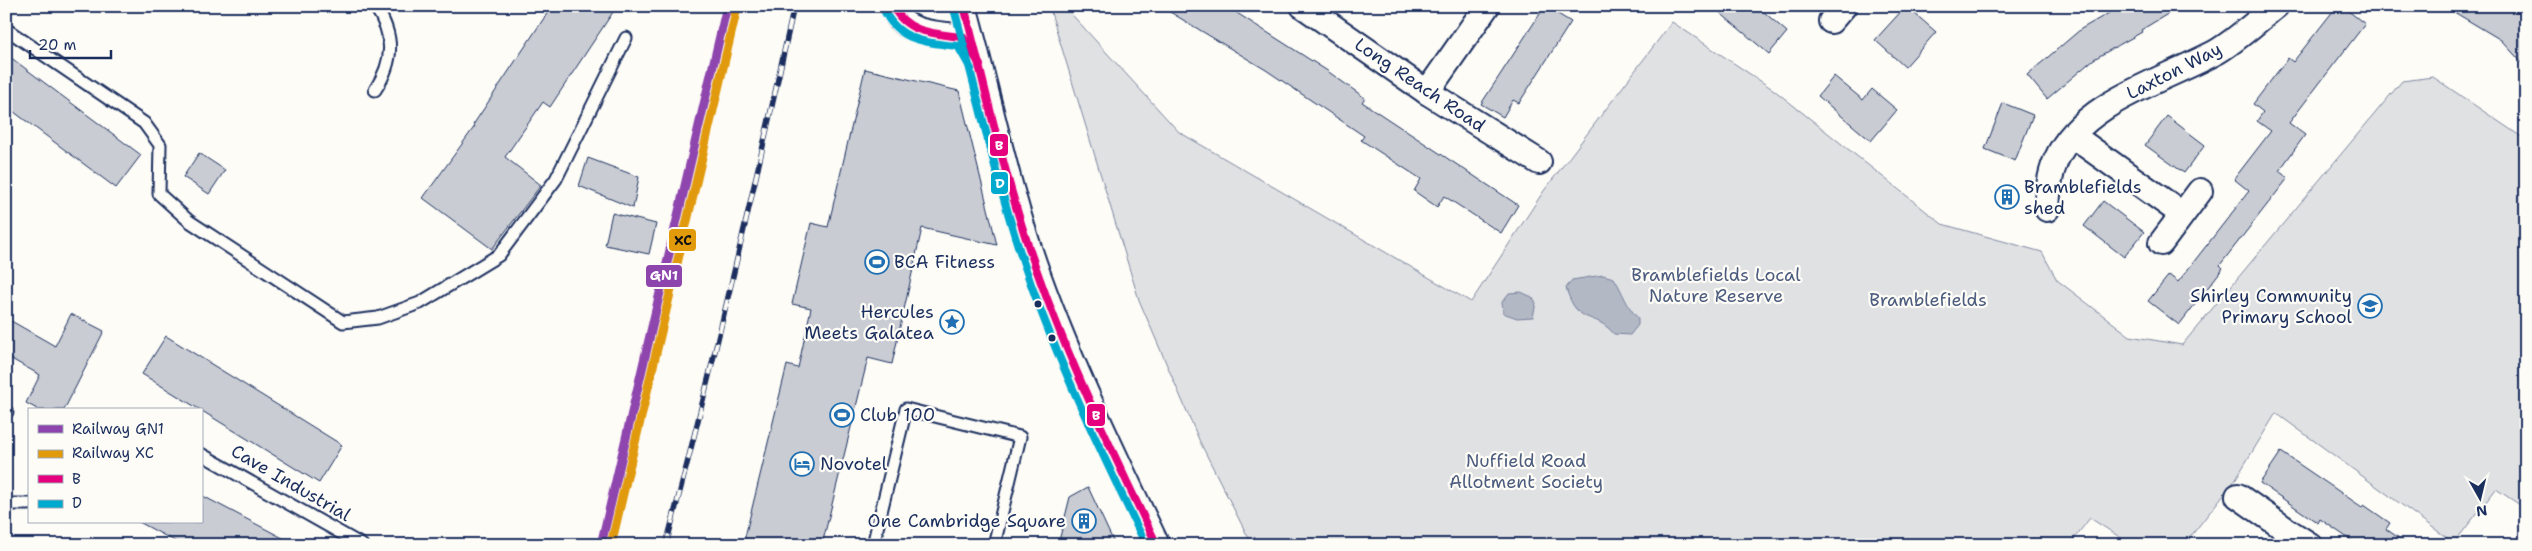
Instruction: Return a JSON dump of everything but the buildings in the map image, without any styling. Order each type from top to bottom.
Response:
[{"type":"street","points":[[893,6],[896,16],[910,29],[962,37],[971,47],[980,65]]},
{"type":"street","points":[[930,32],[948,24],[959,6]]},
{"type":"street","points":[[964,6],[1000,150],[1039,276],[1068,350],[1157,545]]},
{"type":"street","name":"Long Reach Road","points":[[1303,6],[1427,92],[1539,162]]},
{"type":"street","points":[[1427,92],[1487,6]]},
{"type":"street","name":"Laxton Way","points":[[2047,209],[2049,184],[2057,159],[2073,136],[2097,111],[2220,50],[2276,6]]},
{"type":"street","points":[[2073,136],[2182,214]]},
{"type":"street","points":[[2160,243],[2200,190]]},
{"type":"street","points":[[2238,496],[2286,538],[2310,545]]},
{"type":"lane","points":[[375,6],[383,18],[391,48],[386,72],[375,90]]},
{"type":"lane","points":[[6,29],[144,123],[160,145],[159,194],[189,221],[343,322],[378,318],[420,303],[499,254],[556,179],[626,38]]},
{"type":"lane","points":[[874,545],[906,409],[1020,437],[994,545]]},
{"type":"lane","name":"Cave Industrial","points":[[202,455],[362,545]]},
{"type":"lane","points":[[6,504],[28,504]]},
{"type":"green space","name":"Bramblefields Local Nature Reserve","points":[[1049,6],[1064,6],[1179,132],[1471,302],[1543,192],[1672,22],[1774,90],[1942,224],[2042,252],[2057,280],[2130,336],[2182,345],[2402,81],[2433,77],[2526,140],[2526,509],[2496,489],[2454,543],[2276,413],[2235,480],[2184,545],[2132,545],[2090,518],[2069,545],[1252,545],[1200,442],[1139,300]]},
{"type":"shaded area","points":[[1603,275],[1614,278],[1638,318],[1638,325],[1630,335],[1614,334],[1600,322],[1581,314],[1571,300],[1566,288],[1572,280]]},
{"type":"shaded area","points":[[1521,292],[1532,297],[1536,303],[1533,317],[1517,318],[1503,313],[1502,302],[1509,293]]},
{"type":"railway","points":[[666,545],[733,276],[794,6]]},
{"type":"rail line","name":"GN1","points":[[601,545],[727,6]]},
{"type":"rail line","name":"XC","points":[[611,545],[737,8]]},
{"type":"transit line","name":"B","points":[[893,6],[906,22],[923,31],[963,37],[980,65]]},
{"type":"transit line","name":"B","points":[[964,6],[1010,186],[1041,283],[1071,359],[1157,545]]},
{"type":"transit line","name":"D","points":[[954,9],[1001,187],[1031,284],[1077,397],[1146,545]]},
{"type":"transit line","name":"D","points":[[884,10],[890,20],[905,34],[925,41],[958,46],[971,69]]},
{"type":"place","name":"Bramblefields shed","points":[[2007,197]]},
{"type":"place","name":"BCA Fitness","points":[[877,262]]},
{"type":"place","name":"Shirley Community Primary School","points":[[2370,306]]},
{"type":"place","name":"Hercules Meets Galatea","points":[[952,322]]},
{"type":"place","name":"Club 100","points":[[842,415]]},
{"type":"place","name":"Novotel","points":[[802,464]]},
{"type":"place","name":"One Cambridge Square","points":[[1084,521]]},
{"type":"park label","name":"Bramblefields","points":[[1928,300]]},
{"type":"park label","name":"Nuffield Road Allotment Society","points":[[1526,471]]}]
